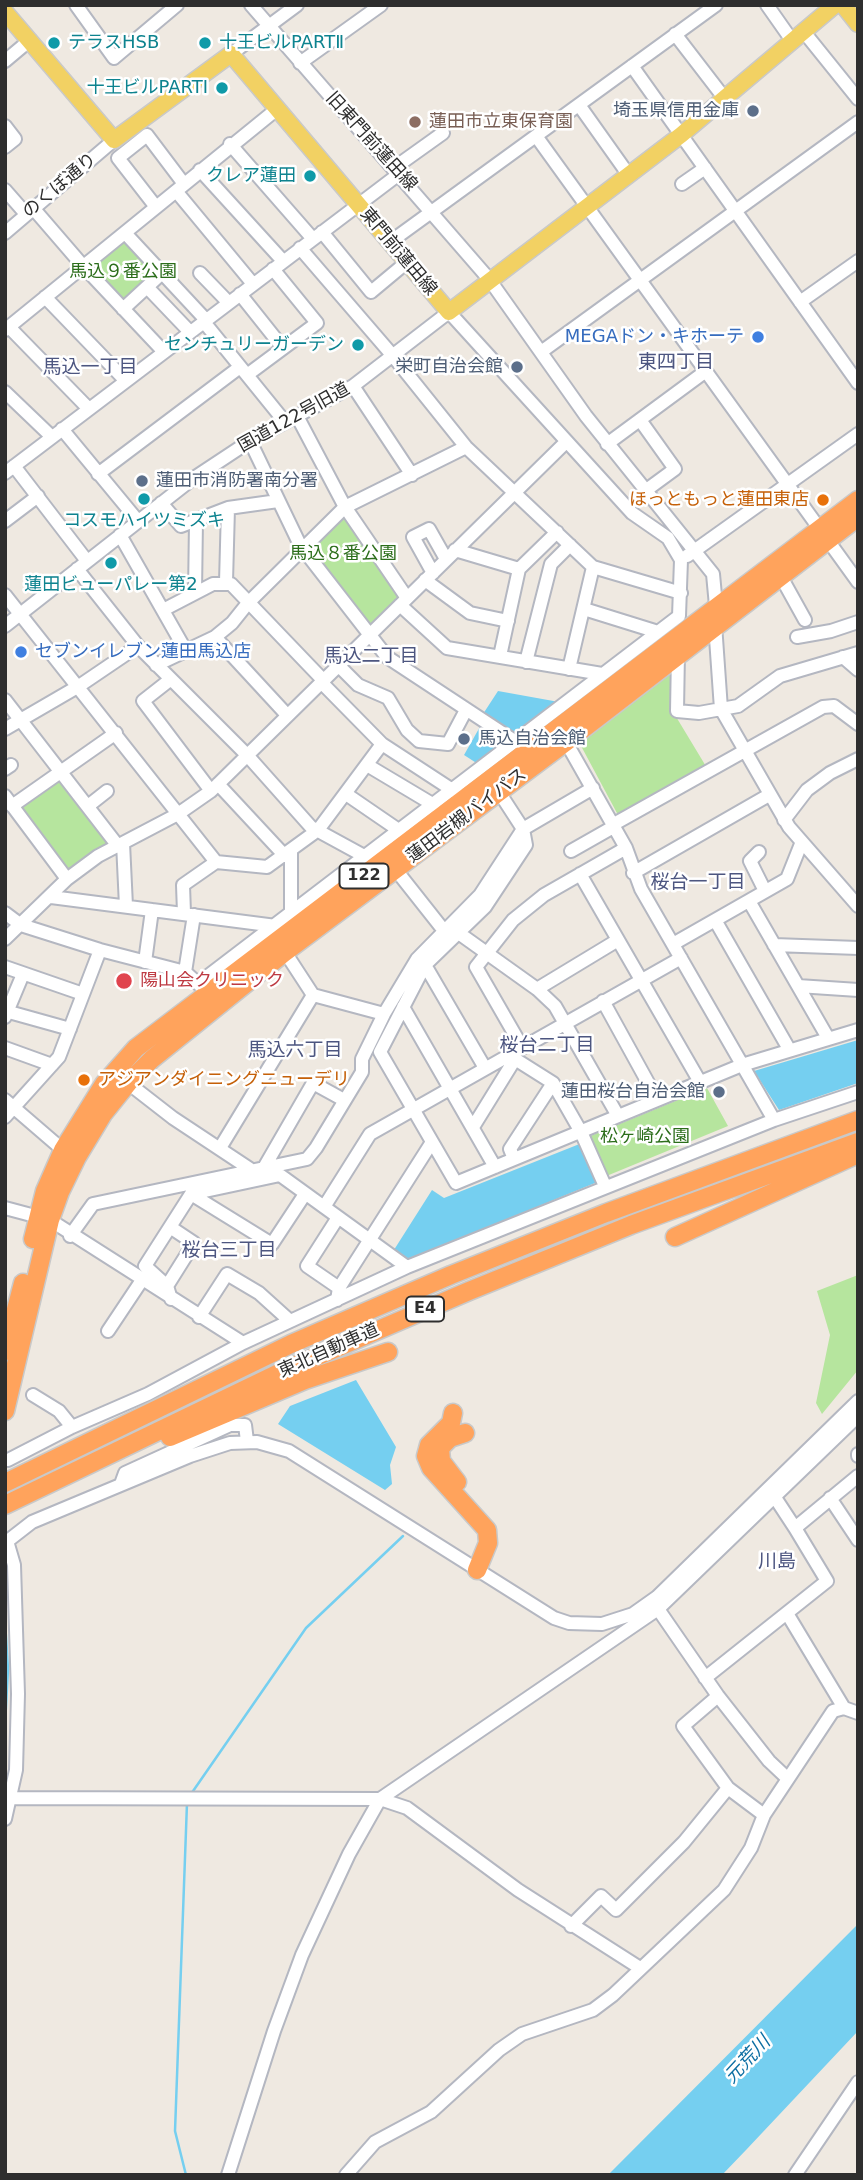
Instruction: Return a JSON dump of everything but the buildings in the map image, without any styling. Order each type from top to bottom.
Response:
[{"type":"highway","name":"蓮田岩槻バイパス","points":[[5,1411],[11,1357],[44,1217],[45,1191],[63,1150],[104,1084],[130,1055],[459,795],[563,736],[678,653],[780,575],[858,500]]},
{"type":"highway","name":"蓮田岩槻バイパス","points":[[44,1217],[103,1114],[208,994],[285,953],[499,792],[716,606],[823,533],[858,517]]},
{"type":"highway","name":"東北自動車道","points":[[5,1483],[243,1367],[451,1275],[618,1209],[858,1120]]},
{"type":"highway","name":"東北自動車道","points":[[5,1505],[283,1371],[481,1285],[643,1221],[858,1142]]},
{"type":"highway","points":[[675,1237],[858,1154]]},
{"type":"highway","points":[[101,1458],[167,1438],[305,1380],[388,1352]]},
{"type":"highway","points":[[453,1413],[451,1423],[429,1445],[426,1456],[430,1468],[487,1530],[488,1543],[477,1570]]},
{"type":"highway","points":[[465,1433],[450,1438],[440,1448],[439,1454],[444,1467],[485,1511],[499,1532],[494,1556],[477,1570]]},
{"type":"main road","name":"東門前蓮田線","points":[[231,54],[449,312],[681,135],[835,5]]},
{"type":"main road","points":[[844,5],[858,24]]},
{"type":"main road","points":[[5,12],[114,140],[231,54]]},
{"type":"street","points":[[76,5],[114,58],[177,5]]},
{"type":"street","name":"旧東門前蓮田線","points":[[251,5],[432,210],[489,279],[607,444],[713,574],[716,606]]},
{"type":"street","points":[[231,54],[297,5]]},
{"type":"street","points":[[300,63],[381,5]]},
{"type":"street","points":[[390,242],[716,5]]},
{"type":"street","points":[[768,5],[858,99]]},
{"type":"street","points":[[675,34],[725,99]]},
{"type":"street","points":[[5,61],[30,40]]},
{"type":"street","points":[[632,66],[858,383]]},
{"type":"street","points":[[579,105],[628,174]]},
{"type":"street","points":[[89,409],[7,328],[277,108]]},
{"type":"street","points":[[5,126],[15,139],[5,148]]},
{"type":"street","points":[[541,352],[856,126]]},
{"type":"street","points":[[87,561],[38,496],[10,469],[358,205],[443,133]]},
{"type":"street","points":[[156,207],[118,158],[147,135],[180,187],[253,284]]},
{"type":"street","points":[[536,136],[858,582]]},
{"type":"street","name":"のくぼ通り","points":[[5,233],[114,140]]},
{"type":"street","points":[[230,144],[371,292],[407,262]]},
{"type":"street","points":[[682,184],[705,168]]},
{"type":"street","points":[[99,474],[244,371],[283,348],[317,323],[278,265],[200,170]]},
{"type":"street","points":[[5,190],[30,211],[164,352]]},
{"type":"street","points":[[125,233],[205,321],[244,371],[291,419],[403,601],[447,648],[602,674]]},
{"type":"street","points":[[300,248],[393,356],[466,447],[593,567],[681,593]]},
{"type":"street","points":[[800,302],[858,261]]},
{"type":"street","points":[[124,309],[162,273]]},
{"type":"street","points":[[200,273],[229,303]]},
{"type":"street","points":[[147,287],[190,332]]},
{"type":"street","points":[[240,294],[283,348]]},
{"type":"street","points":[[45,297],[126,381]]},
{"type":"street","points":[[5,912],[21,925],[100,950],[185,972],[208,994],[276,926],[434,805],[459,795],[516,741],[679,616],[681,560],[668,538],[632,513],[565,443],[449,312]]},
{"type":"street","name":"国道122号旧道","points":[[5,626],[161,503],[250,441],[353,386],[449,312]]},
{"type":"street","points":[[607,444],[706,371]]},
{"type":"street","points":[[353,386],[412,475]]},
{"type":"street","points":[[5,392],[57,433],[99,474],[138,521]]},
{"type":"street","points":[[639,420],[675,469],[645,491]]},
{"type":"street","points":[[681,560],[858,434]]},
{"type":"street","points":[[250,441],[303,549],[387,657],[516,741]]},
{"type":"street","points":[[5,939],[67,879],[98,856],[178,814],[215,787],[565,443]]},
{"type":"street","points":[[156,665],[215,636],[232,623],[248,603],[345,507],[466,447]]},
{"type":"street","points":[[5,521],[38,496]]},
{"type":"street","points":[[161,503],[181,526],[229,508],[278,501]]},
{"type":"street","points":[[229,508],[226,582],[382,744],[459,795]]},
{"type":"street","points":[[195,593],[196,521]]},
{"type":"street","points":[[508,621],[470,613],[429,576],[413,537],[429,529],[451,555],[519,569]]},
{"type":"street","points":[[500,656],[519,569],[557,532]]},
{"type":"street","points":[[120,535],[186,651]]},
{"type":"street","points":[[526,662],[551,564],[570,545]]},
{"type":"street","points":[[569,669],[593,567]]},
{"type":"street","points":[[76,569],[138,646],[247,755],[311,827],[366,857]]},
{"type":"street","points":[[780,575],[805,620]]},
{"type":"street","points":[[163,610],[213,584],[226,582]]},
{"type":"street","points":[[5,595],[22,613],[216,862]]},
{"type":"street","points":[[584,608],[658,632]]},
{"type":"street","points":[[797,637],[831,631],[858,622]]},
{"type":"street","points":[[715,624],[721,709],[784,820],[801,844],[858,906]]},
{"type":"street","points":[[215,636],[287,715]]},
{"type":"street","points":[[5,729],[79,686],[138,646]]},
{"type":"street","points":[[678,653],[677,711],[699,713],[738,706],[780,676],[858,653]]},
{"type":"street","points":[[843,657],[858,670]]},
{"type":"street","points":[[338,665],[358,685],[388,698],[407,730],[419,741],[448,744],[466,710]]},
{"type":"street","points":[[171,679],[143,701],[215,787],[288,854],[291,914]]},
{"type":"street","points":[[5,700],[121,844],[126,906]]},
{"type":"street","points":[[572,851],[823,707],[834,706],[858,724]]},
{"type":"street","points":[[67,879],[9,801],[62,770],[116,733]]},
{"type":"street","points":[[563,736],[626,848],[633,873],[774,1120]]},
{"type":"street","points":[[185,972],[189,914],[183,885],[216,862],[267,867],[288,854],[318,830],[382,744]]},
{"type":"street","points":[[784,820],[807,790],[830,773],[858,759]]},
{"type":"street","points":[[368,765],[434,805]]},
{"type":"street","points":[[593,788],[523,829],[480,895],[425,965],[380,1052],[456,1183],[742,1065],[858,1030]]},
{"type":"street","points":[[88,806],[107,791]]},
{"type":"street","points":[[499,792],[523,829]]},
{"type":"street","points":[[346,794],[400,831]]},
{"type":"street","points":[[633,873],[769,795]]},
{"type":"street","points":[[673,944],[787,879],[801,844]]},
{"type":"street","points":[[604,1186],[581,1132],[553,1083],[516,1053],[476,967],[513,920],[544,895],[626,848]]},
{"type":"street","points":[[759,852],[750,861],[765,891]]},
{"type":"street","points":[[396,870],[451,931],[537,989],[566,1022],[618,1116]]},
{"type":"street","points":[[580,874],[699,1082]]},
{"type":"street","points":[[51,897],[276,926]]},
{"type":"street","points":[[749,901],[828,1038]]},
{"type":"street","points":[[145,962],[152,910]]},
{"type":"street","points":[[715,920],[789,1049]]},
{"type":"street","points":[[70,1236],[93,1204],[307,1159],[316,1149],[362,1072],[362,1059],[384,1014],[417,959],[451,931]]},
{"type":"street","points":[[537,989],[618,940]]},
{"type":"street","points":[[774,945],[858,948]]},
{"type":"street","points":[[63,1150],[8,1108],[59,1057],[100,950]]},
{"type":"street","points":[[285,953],[313,995],[384,1014]]},
{"type":"street","points":[[324,1207],[370,1134],[681,958]]},
{"type":"street","points":[[425,965],[485,1068]]},
{"type":"street","points":[[5,967],[83,994]]},
{"type":"street","points":[[23,974],[7,1014],[70,1028]]},
{"type":"street","points":[[798,986],[858,990]]},
{"type":"street","points":[[220,1148],[313,995]]},
{"type":"street","points":[[603,1001],[657,1099]]},
{"type":"street","points":[[402,1007],[495,1167]]},
{"type":"street","points":[[5,1048],[52,1065]]},
{"type":"street","points":[[472,1127],[516,1053]]},
{"type":"street","points":[[128,1083],[173,1118],[220,1148],[258,1171],[280,1175],[407,1268]]},
{"type":"street","points":[[171,1299],[167,1286],[145,1266],[191,1194],[258,1171],[313,1083],[344,1100]]},
{"type":"street","points":[[514,1159],[510,1149],[553,1083]]},
{"type":"street","points":[[8,1460],[72,1427],[150,1396],[243,1343],[338,1294],[604,1186],[774,1120],[858,1092]]},
{"type":"street","points":[[338,1294],[432,1142]]},
{"type":"street","points":[[191,1194],[271,1244],[305,1194]]},
{"type":"street","points":[[5,1208],[44,1217],[70,1236],[243,1343]]},
{"type":"street","points":[[337,1219],[307,1266],[338,1294]]},
{"type":"street","points":[[167,1286],[194,1243],[170,1227]]},
{"type":"street","points":[[199,1317],[227,1274],[259,1293],[290,1321]]},
{"type":"street","points":[[108,1331],[142,1280]]},
{"type":"street","points":[[33,1395],[59,1411],[72,1427]]},
{"type":"street","points":[[5,1819],[18,1749],[18,1641],[14,1565],[6,1542],[32,1522],[209,1449],[247,1441],[289,1451],[554,1618],[586,1624],[619,1620],[657,1597],[858,1401]]},
{"type":"street","points":[[228,2175],[302,1955],[349,1854],[380,1799],[658,1609],[858,1416]]},
{"type":"street","points":[[121,1484],[124,1473],[230,1425],[245,1425],[247,1441]]},
{"type":"street","points":[[795,1528],[858,1476]]},
{"type":"street","points":[[705,1678],[788,1615],[827,1581],[774,1496]]},
{"type":"street","points":[[830,1498],[858,1540]]},
{"type":"street","points":[[658,1609],[718,1696],[769,1761],[787,1778]]},
{"type":"street","points":[[788,1615],[844,1708]]},
{"type":"street","points":[[718,1696],[683,1726],[728,1788],[764,1815]]},
{"type":"street","points":[[346,2175],[375,2142],[431,2112],[499,2050],[538,2026],[593,2010],[640,1968],[724,1890],[751,1848],[764,1815],[833,1711],[844,1708],[858,1713]]},
{"type":"street","points":[[571,1926],[601,1896],[616,1910],[684,1842],[728,1788]]},
{"type":"street","points":[[8,1798],[380,1799],[407,1808],[571,1926],[640,1968]]},
{"type":"street","points":[[795,2175],[858,2082]]},
{"type":"green space","name":"馬込９番公園","points":[[123,240],[127,240],[157,271],[125,302],[90,267]]},
{"type":"green space","name":"馬込８番公園","points":[[342,514],[399,595],[374,625],[369,624],[310,553],[310,547]]},
{"type":"green space","points":[[676,667],[675,715],[707,768],[618,815],[580,744]]},
{"type":"green space","points":[[60,775],[112,844],[68,872],[17,805]]},
{"type":"green space","name":"松ヶ崎公園","points":[[707,1088],[728,1126],[604,1177],[588,1137]]},
{"type":"green space","points":[[858,1275],[858,1370],[822,1414],[816,1403],[830,1335],[817,1291]]},
{"type":"water","points":[[498,691],[559,702],[513,734],[483,714]]},
{"type":"water","points":[[481,725],[504,740],[504,745],[478,764],[464,755]]},
{"type":"water","points":[[858,1040],[858,1083],[779,1110],[754,1071]]},
{"type":"water","points":[[582,1143],[596,1178],[595,1183],[406,1261],[392,1253],[432,1190],[444,1198]]},
{"type":"water","points":[[356,1380],[396,1447],[390,1465],[392,1484],[385,1490],[278,1424],[290,1406]]},
{"type":"water","name":"元荒川","points":[[858,1924],[858,2031],[722,2175],[608,2175]]},
{"type":"waterway","points":[[191,1794],[306,1628],[403,1536]]},
{"type":"waterway","points":[[5,1621],[8,1669],[5,1725]]},
{"type":"waterway","points":[[186,2175],[175,2131],[187,1803]]},
{"type":"waterway","points":[[243,2148],[260,2095]]},
{"type":"place","name":"テラスHSB","points":[[54,43]]},
{"type":"place","name":"十王ビルPARTⅡ","points":[[205,43]]},
{"type":"place","name":"十王ビルPARTⅠ","points":[[222,88]]},
{"type":"place","name":"埼玉県信用金庫","points":[[753,111]]},
{"type":"place","name":"蓮田市立東保育園","points":[[415,122]]},
{"type":"place","name":"クレア蓮田","points":[[310,176]]},
{"type":"place","name":"MEGAドン・キホーテ","points":[[758,337]]},
{"type":"place","name":"センチュリーガーデン","points":[[358,345]]},
{"type":"place","name":"栄町自治会館","points":[[517,367]]},
{"type":"place","name":"蓮田市消防署南分署","points":[[142,481]]},
{"type":"place","name":"コスモハイツミズキ","points":[[144,499]]},
{"type":"place","name":"ほっともっと蓮田東店","points":[[823,500]]},
{"type":"place","name":"蓮田ビューパレー第2","points":[[111,563]]},
{"type":"place","name":"セブンイレブン蓮田馬込店","points":[[21,652]]},
{"type":"place","name":"馬込自治会館","points":[[464,739]]},
{"type":"place","name":"陽山会クリニック","points":[[124,981]]},
{"type":"place","name":"アジアンダイニングニューデリ","points":[[84,1080]]},
{"type":"place","name":"蓮田桜台自治会館","points":[[719,1092]]},
{"type":"district","name":"東四丁目","points":[[676,363]]},
{"type":"district","name":"馬込一丁目","points":[[90,368]]},
{"type":"district","name":"馬込二丁目","points":[[371,657]]},
{"type":"district","name":"桜台一丁目","points":[[698,883]]},
{"type":"district","name":"桜台二丁目","points":[[547,1046]]},
{"type":"district","name":"馬込六丁目","points":[[295,1051]]},
{"type":"district","name":"桜台三丁目","points":[[229,1251]]},
{"type":"district","name":"川島","points":[[777,1562]]}]
